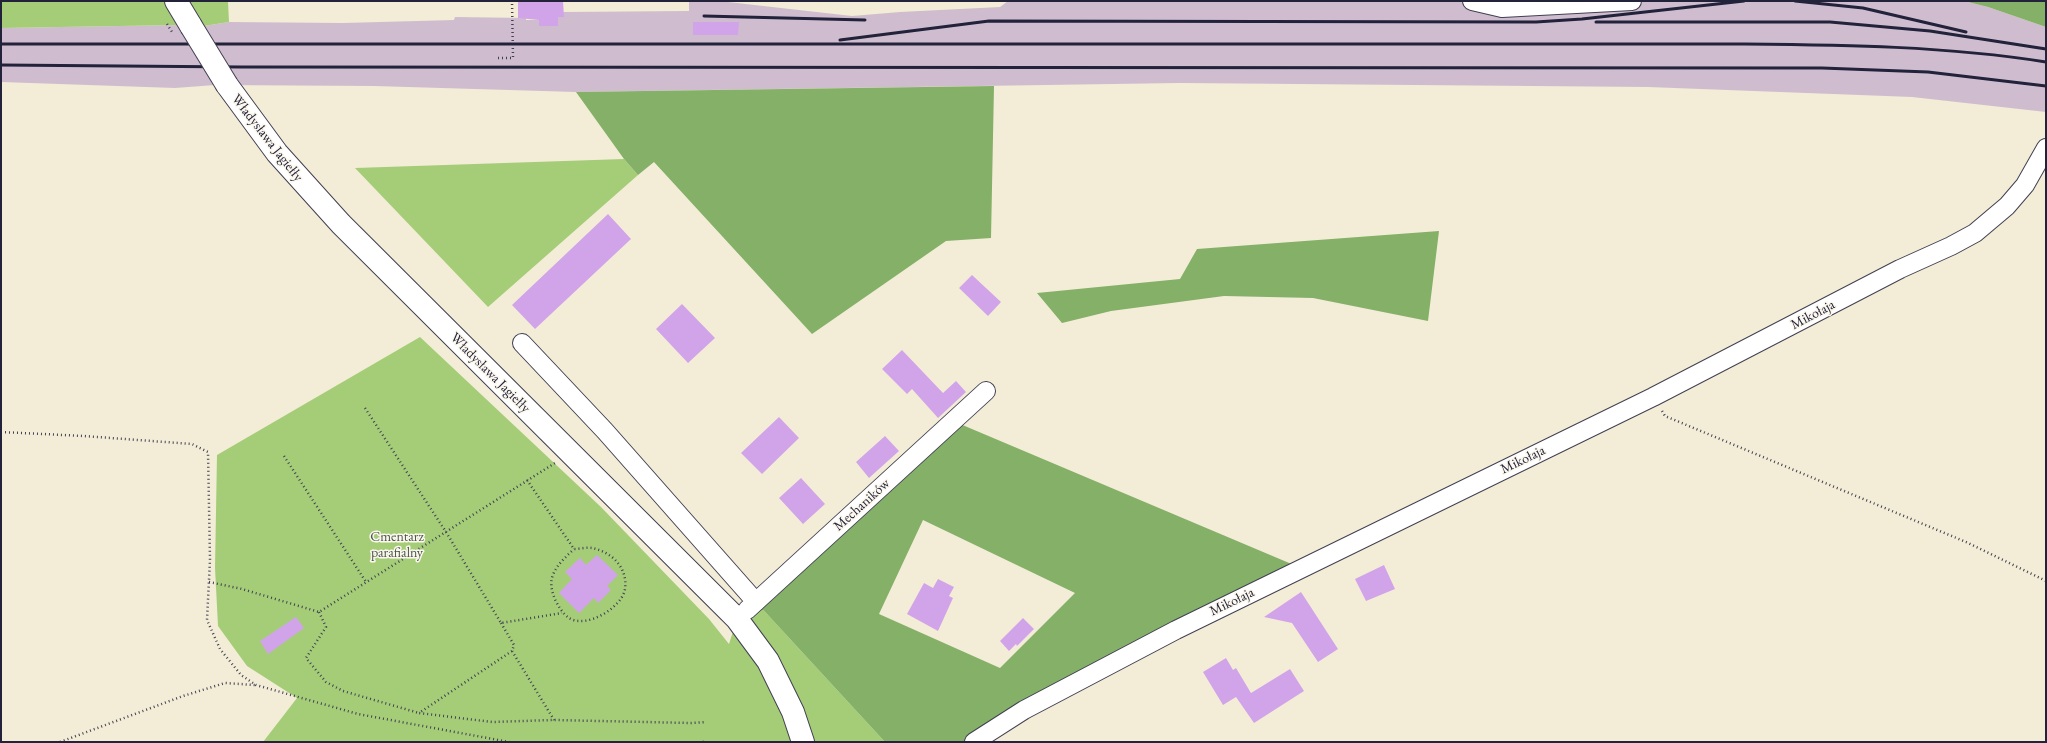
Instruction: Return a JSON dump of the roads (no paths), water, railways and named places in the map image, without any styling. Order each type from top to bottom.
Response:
[{"type":"street","name":"Władysława Jagiełły","points":[[176,1],[227,85],[277,153],[336,219],[737,619],[768,661],[790,705],[803,742]]},
{"type":"street","points":[[1472,1],[1502,8],[1632,1]]},
{"type":"street","name":"Mikołaja","points":[[974,742],[1024,710],[1176,630],[1653,397],[1900,269],[1951,246],[1975,233],[2007,206],[2025,185],[2046,148]]},
{"type":"street","points":[[522,342],[605,431],[756,602]]},
{"type":"street","name":"Mechaników","points":[[737,619],[986,391]]},
{"type":"railway","points":[[840,40],[989,21],[1536,22],[1582,19],[1744,1]]},
{"type":"railway","points":[[1795,1],[1863,8],[1966,32]]},
{"type":"railway","points":[[704,16],[865,20]]},
{"type":"railway","points":[[1596,22],[1830,22],[1930,31],[2046,49]]},
{"type":"railway","points":[[1,44],[1744,44],[1895,47],[1971,53],[2046,62]]},
{"type":"railway","points":[[1,65],[241,67],[1822,68],[1928,72],[2046,86]]},
{"type":"park label","name":"Cmentarz parafialny","points":[[397,546]]}]
